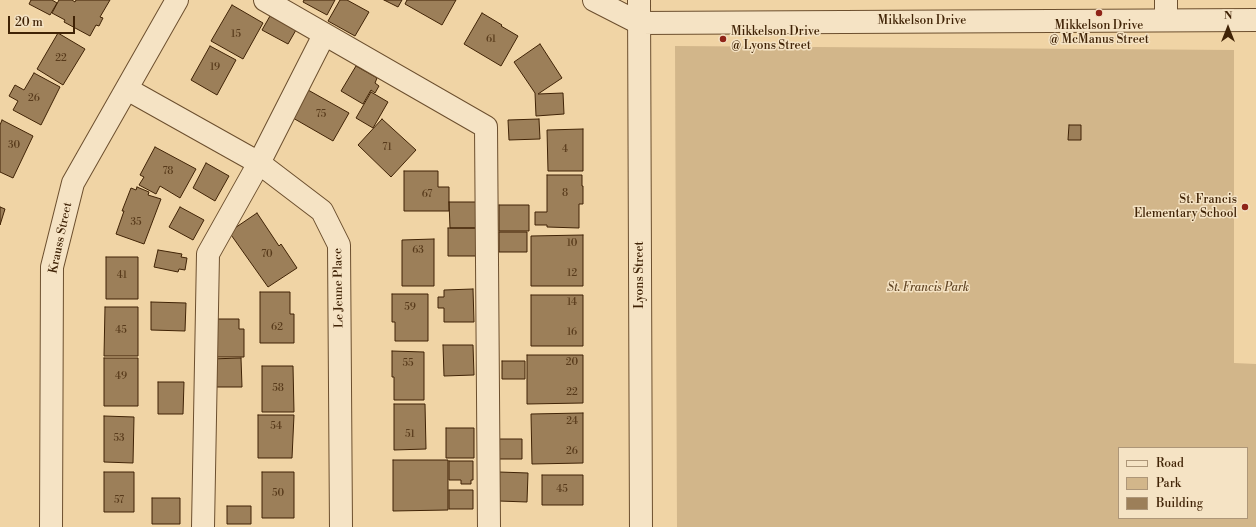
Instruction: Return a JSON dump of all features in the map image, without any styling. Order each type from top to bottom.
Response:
[{"type":"street","name":"Krauss Street","points":[[51,527],[52,267],[73,183],[177,0]]},
{"type":"street","points":[[265,0],[486,127],[489,527]]},
{"type":"street","name":"Mikkelson Drive","points":[[594,0],[639,23],[1166,10],[1256,20]]},
{"type":"street","name":"Lyons Street","points":[[639,0],[641,527]]},
{"type":"street","points":[[203,527],[208,254],[259,164],[324,35]]},
{"type":"street","name":"Le Jeune Place","points":[[127,88],[259,164],[322,211],[339,245],[341,527]]},
{"type":"green space","name":"St. Francis Park","points":[[675,46],[1234,50],[1234,363],[1256,364],[1256,527],[677,527]]},
{"type":"building","points":[[31,0],[52,0],[57,3],[50,15],[29,4]]},
{"type":"building","points":[[59,0],[72,0],[75,2],[76,0],[110,0],[100,17],[103,18],[99,26],[96,25],[90,36],[64,22],[65,20],[52,13]]},
{"type":"building","points":[[304,0],[335,0],[327,15],[303,2]]},
{"type":"building","points":[[340,0],[347,0],[369,12],[355,36],[328,21]]},
{"type":"building","points":[[384,0],[402,0],[398,7]]},
{"type":"building","points":[[407,0],[456,0],[442,25],[405,4]]},
{"type":"building","points":[[232,5],[263,23],[243,59],[211,41]]},
{"type":"building","points":[[482,13],[518,36],[501,66],[464,44]]},
{"type":"building","points":[[270,16],[296,30],[288,44],[262,30]]},
{"type":"building","points":[[58,33],[85,49],[63,85],[37,69]]},
{"type":"building","points":[[540,44],[562,78],[538,94],[563,93],[564,114],[536,116],[535,93],[514,62]]},
{"type":"building","points":[[210,46],[236,60],[217,95],[191,80]]},
{"type":"building","points":[[356,66],[377,78],[375,83],[379,86],[375,93],[371,90],[363,104],[341,91]]},
{"type":"building","points":[[34,73],[60,87],[41,125],[13,110],[18,101],[9,96],[15,85],[24,90]]},
{"type":"building","points":[[308,90],[349,113],[333,141],[293,118]]},
{"type":"building","points":[[371,92],[388,102],[373,128],[356,118]]},
{"type":"building","points":[[382,119],[416,150],[391,177],[358,145]]},
{"type":"building","points":[[539,119],[540,139],[509,140],[508,120]]},
{"type":"building","points":[[2,120],[33,136],[13,178],[0,172],[0,125]]},
{"type":"building","points":[[1069,125],[1081,125],[1081,140],[1068,140]]},
{"type":"building","points":[[583,129],[583,171],[548,171],[547,130]]},
{"type":"building","points":[[155,147],[196,169],[180,198],[160,186],[156,194],[139,185],[144,177],[140,175]]},
{"type":"building","points":[[206,163],[229,176],[215,201],[193,188]]},
{"type":"building","points":[[404,171],[438,171],[438,187],[449,187],[449,211],[404,211]]},
{"type":"building","points":[[547,175],[582,175],[583,204],[579,204],[579,228],[535,225],[535,212],[547,212]]},
{"type":"building","points":[[137,187],[149,192],[148,195],[161,199],[144,244],[116,234],[124,211],[122,211],[131,188],[136,190]]},
{"type":"building","points":[[449,202],[476,202],[476,228],[450,228]]},
{"type":"building","points":[[499,205],[529,205],[529,231],[499,231]]},
{"type":"building","points":[[0,207],[5,209],[0,225]]},
{"type":"building","points":[[180,207],[204,220],[193,240],[169,227]]},
{"type":"building","points":[[257,213],[279,246],[281,244],[297,268],[268,287],[229,232]]},
{"type":"building","points":[[448,228],[476,228],[476,256],[448,256]]},
{"type":"building","points":[[499,232],[527,232],[527,252],[499,252]]},
{"type":"building","points":[[583,235],[583,286],[531,286],[531,236]]},
{"type":"building","points":[[434,239],[434,286],[402,286],[402,240]]},
{"type":"building","points":[[158,250],[182,254],[181,257],[187,258],[185,270],[179,269],[178,272],[154,267]]},
{"type":"building","points":[[106,257],[138,257],[138,299],[106,299]]},
{"type":"building","points":[[473,289],[474,322],[444,322],[444,308],[438,308],[438,297],[444,297],[444,290]]},
{"type":"building","points":[[260,292],[290,292],[290,314],[294,314],[294,343],[260,343]]},
{"type":"building","points":[[392,294],[428,294],[428,341],[395,341],[395,322],[392,322]]},
{"type":"building","points":[[531,295],[583,295],[583,346],[531,346]]},
{"type":"building","points":[[151,302],[186,303],[185,331],[151,330]]},
{"type":"building","points":[[105,307],[138,307],[138,356],[104,356]]},
{"type":"building","points":[[212,319],[239,319],[239,329],[244,329],[244,357],[210,357]]},
{"type":"building","points":[[443,345],[473,345],[474,375],[444,376]]},
{"type":"building","points":[[392,351],[424,352],[424,400],[394,400]]},
{"type":"building","points":[[527,355],[583,355],[583,403],[527,404]]},
{"type":"building","points":[[104,358],[138,358],[138,406],[104,406]]},
{"type":"building","points":[[241,358],[242,387],[211,387],[210,359]]},
{"type":"building","points":[[502,361],[525,361],[525,379],[502,379]]},
{"type":"building","points":[[262,366],[293,366],[294,412],[262,412]]},
{"type":"building","points":[[158,382],[184,382],[183,414],[158,414]]},
{"type":"building","points":[[394,404],[425,404],[426,449],[394,450]]},
{"type":"building","points":[[583,413],[583,463],[532,464],[531,414]]},
{"type":"building","points":[[258,415],[294,415],[292,458],[258,458]]},
{"type":"building","points":[[104,416],[134,417],[133,463],[104,462]]},
{"type":"building","points":[[446,428],[474,428],[474,458],[446,458]]},
{"type":"building","points":[[499,439],[522,439],[522,459],[499,459]]},
{"type":"building","points":[[393,460],[448,460],[448,510],[393,511]]},
{"type":"building","points":[[449,461],[473,461],[473,480],[471,480],[471,484],[461,484],[461,480],[449,480]]},
{"type":"building","points":[[104,472],[134,472],[134,512],[104,512]]},
{"type":"building","points":[[262,472],[294,472],[294,518],[262,518]]},
{"type":"building","points":[[499,472],[528,473],[527,502],[499,501]]},
{"type":"building","points":[[542,475],[583,475],[583,505],[542,505]]},
{"type":"building","points":[[449,490],[473,490],[473,509],[449,509]]},
{"type":"building","points":[[152,498],[180,498],[180,524],[152,524]]},
{"type":"building","points":[[227,506],[251,506],[251,524],[227,524]]},
{"type":"place","name":"Mikkelson Drive @ McManus Street","points":[[1099,13]]},
{"type":"place","name":"Mikkelson Drive @ Lyons Street","points":[[723,39]]},
{"type":"place","name":"St. Francis Elementary School","points":[[1245,207]]}]
